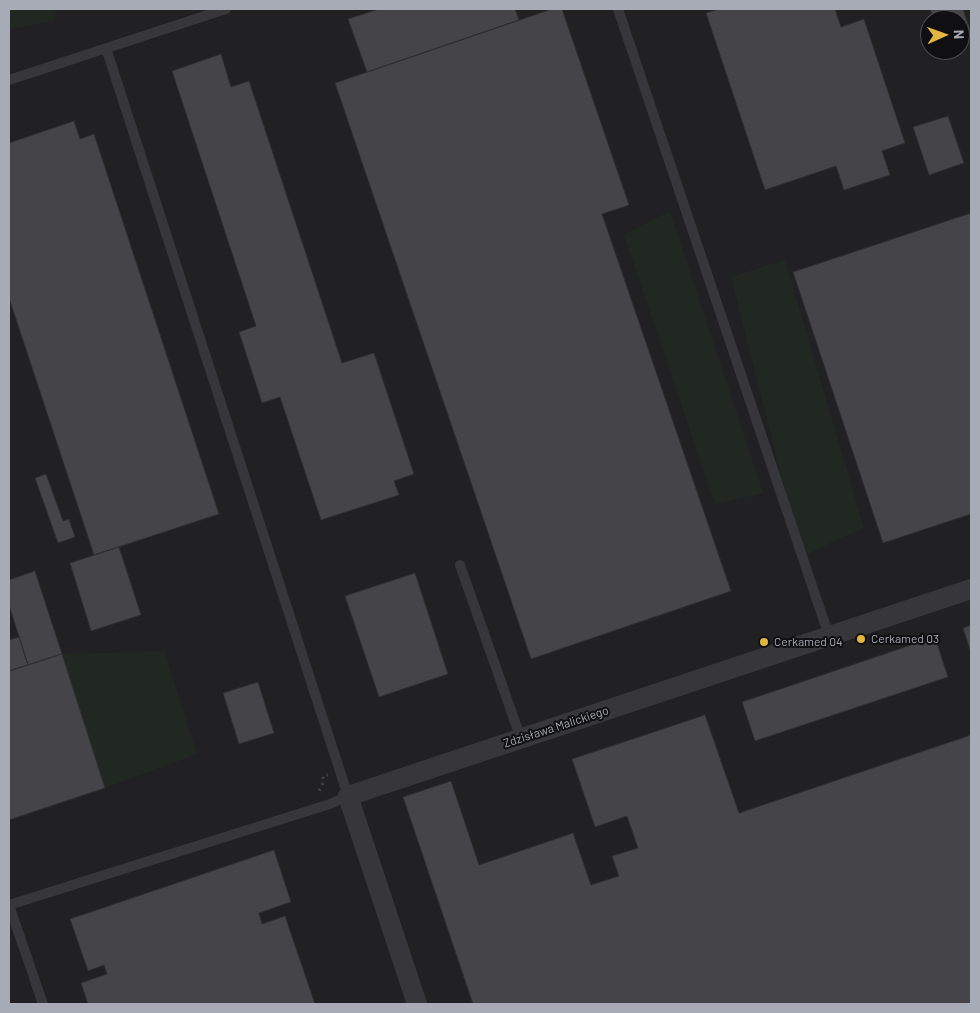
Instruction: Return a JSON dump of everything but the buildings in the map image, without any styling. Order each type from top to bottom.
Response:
[{"type":"street","name":"Zdzisława Malickiego","points":[[348,796],[971,589]]},
{"type":"street","points":[[348,796],[417,1004]]},
{"type":"lane","points":[[9,80],[226,9]]},
{"type":"lane","points":[[618,9],[829,636]]},
{"type":"lane","points":[[43,1004],[9,905],[330,804],[348,796],[106,48]]},
{"type":"lane","points":[[460,565],[520,739]]},
{"type":"shaded area","points":[[9,9],[971,9],[971,1004],[9,1004]]},
{"type":"shaded area","points":[[9,9],[56,9],[55,20],[9,30]]},
{"type":"shaded area","points":[[670,211],[763,493],[715,504],[624,235]]},
{"type":"shaded area","points":[[785,260],[864,528],[802,556],[731,277]]},
{"type":"shaded area","points":[[164,651],[197,754],[105,788],[62,654]]},
{"type":"place","name":"Cerkamed 03","points":[[861,639]]},
{"type":"place","name":"Cerkamed 04","points":[[764,642]]}]
